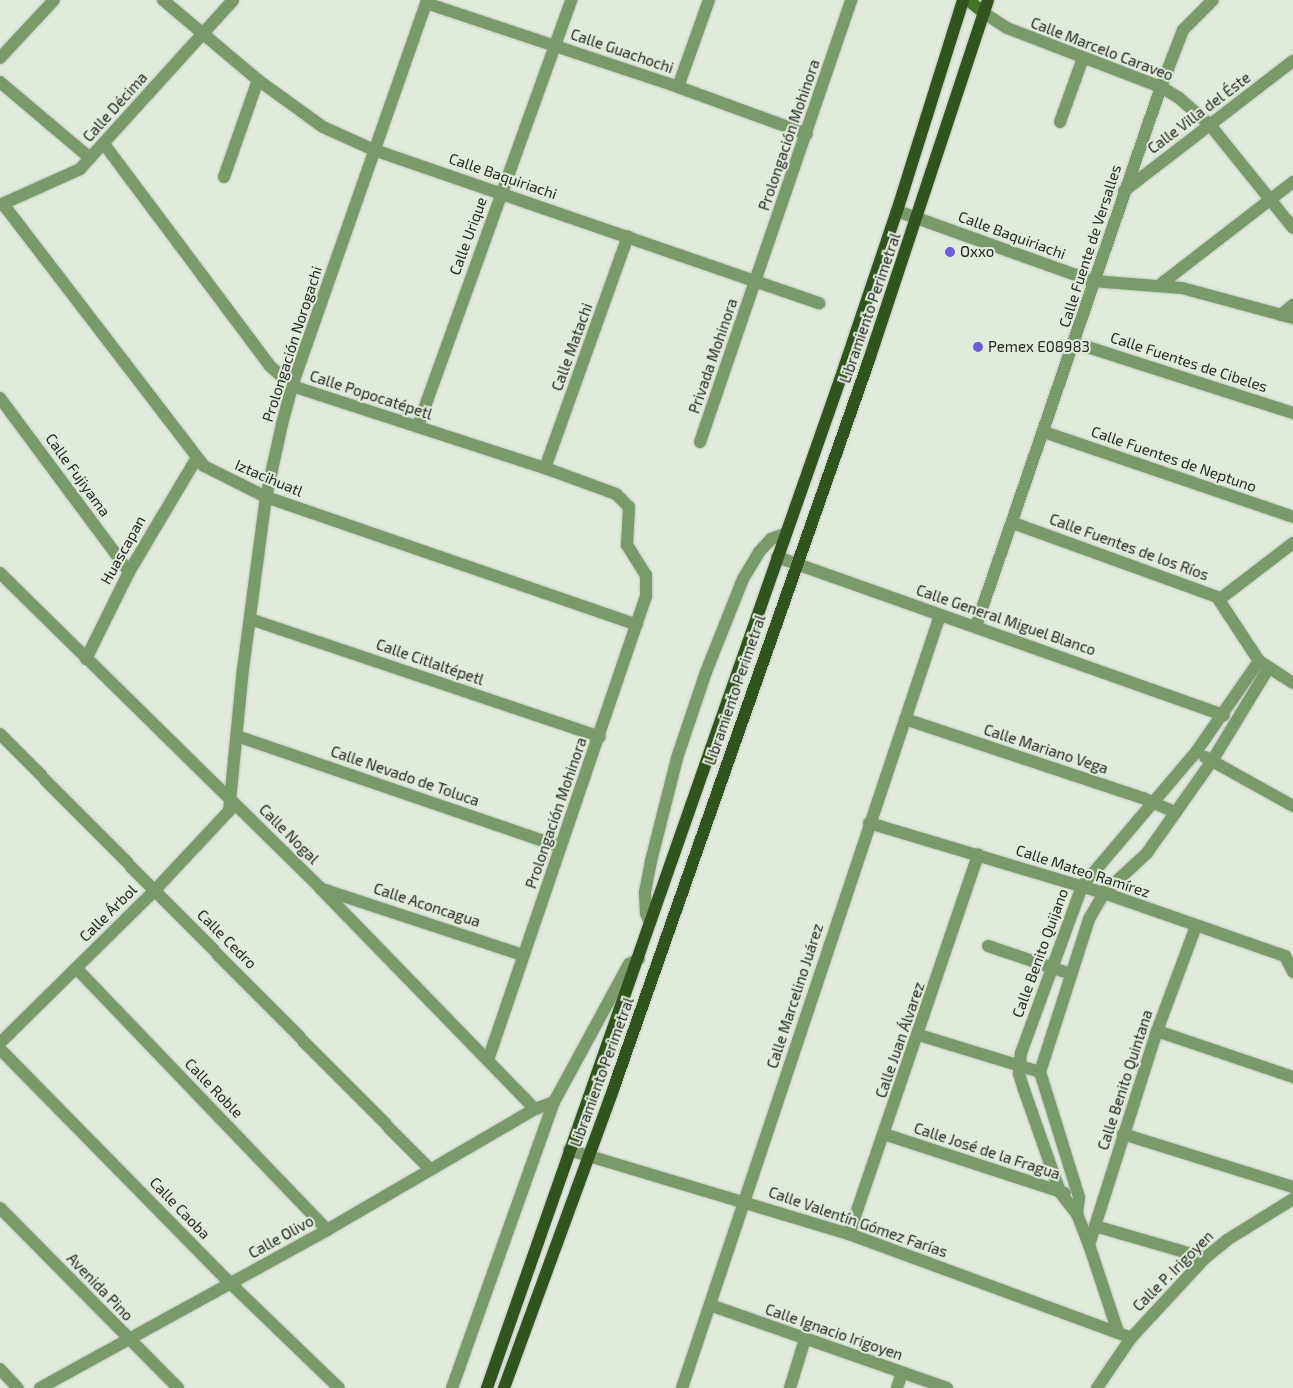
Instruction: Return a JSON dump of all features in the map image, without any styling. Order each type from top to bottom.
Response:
[{"type":"main road","name":"Libramiento Perimetral","points":[[487,1388],[569,1150],[639,959],[897,212],[963,0]]},
{"type":"main road","name":"Libramiento Perimetral","points":[[504,1388],[588,1156],[918,219],[988,0]]},
{"type":"street","points":[[0,58],[54,0]]},
{"type":"street","name":"Calle Baquiriachi","points":[[163,0],[258,80],[306,117],[374,150],[501,192],[819,303]]},
{"type":"street","name":"Calle Décima","points":[[1,204],[73,173],[104,144],[233,0]]},
{"type":"street","name":"Calle Urique","points":[[418,426],[571,0]]},
{"type":"street","points":[[678,87],[709,0]]},
{"type":"street","name":"Prolongación Mohinora","points":[[756,281],[852,0]]},
{"type":"street","name":"Calle Marcelo Caraveo","points":[[968,0],[1006,28],[1161,87],[1210,125],[1293,228]]},
{"type":"street","name":"Calle Fuente de Versalles","points":[[976,626],[1075,343],[1093,281],[1161,87],[1183,30],[1213,0]]},
{"type":"street","name":"Calle Guachochi","points":[[426,1],[678,87],[807,134]]},
{"type":"street","name":"Prolongación Norogachi","points":[[232,801],[250,619],[266,497],[292,386],[426,1]]},
{"type":"street","points":[[1060,122],[1083,58]]},
{"type":"street","name":"Calle Villa del Éste","points":[[1124,190],[1293,61]]},
{"type":"street","points":[[224,177],[258,80]]},
{"type":"street","points":[[0,82],[90,158]]},
{"type":"street","name":"Calle Popocatépetl","points":[[104,144],[270,366],[292,386],[545,468],[623,499],[629,512],[627,545],[646,575]]},
{"type":"street","points":[[1161,284],[1293,182]]},
{"type":"street","name":"Iztacihuatl","points":[[1,204],[196,459],[228,479],[266,497],[637,625]]},
{"type":"street","name":"Calle Baquiriachi","points":[[897,212],[1093,281],[1161,284],[1287,316]]},
{"type":"street","name":"Calle Matachi","points":[[545,468],[628,236]]},
{"type":"street","name":"Privada Mohinora","points":[[700,442],[756,281]]},
{"type":"street","points":[[1287,316],[1293,305]]},
{"type":"street","name":"Calle Fuentes de Cibeles","points":[[1075,343],[1293,412]]},
{"type":"street","name":"Calle Fujiyama","points":[[0,398],[129,572]]},
{"type":"street","name":"Calle Fuentes de Neptuno","points":[[1044,432],[1293,517]]},
{"type":"street","name":"Huascapan","points":[[86,659],[129,572],[196,459]]},
{"type":"street","name":"Calle Fuentes de los Ríos","points":[[1013,523],[1220,599],[1264,665]]},
{"type":"street","points":[[650,923],[646,913],[645,892],[651,861],[678,758],[706,672],[743,579],[758,552],[771,539],[785,534]]},
{"type":"street","points":[[1220,599],[1293,543]]},
{"type":"street","name":"Calle General Miguel Blanco","points":[[777,558],[976,626],[1224,715]]},
{"type":"street","name":"Calle Nogal","points":[[0,573],[320,888],[535,1109]]},
{"type":"street","name":"Prolongación Mohinora","points":[[488,1059],[637,625],[647,587],[646,575]]},
{"type":"street","name":"Calle Marcelino Juárez","points":[[682,1388],[940,614]]},
{"type":"street","name":"Calle Citlaltépetl","points":[[250,619],[600,737]]},
{"type":"street","points":[[1077,1214],[1079,1197],[1040,1072],[1089,919],[1104,893],[1134,868],[1176,813],[1212,761],[1264,665],[1293,683]]},
{"type":"street","name":"Calle Benito Quijano","points":[[1019,1066],[1052,967],[1082,886],[1196,752],[1264,665]]},
{"type":"street","name":"Calle Mariano Vega","points":[[905,719],[1154,803],[1176,813]]},
{"type":"street","name":"Calle Cedro","points":[[0,734],[430,1169]]},
{"type":"street","name":"Calle Nevado de Toluca","points":[[237,736],[561,847]]},
{"type":"street","points":[[1196,752],[1293,806]]},
{"type":"street","name":"Calle Árbol","points":[[0,1043],[221,822],[232,801]]},
{"type":"street","name":"Calle Mateo Ramírez","points":[[869,823],[1082,886],[1196,926],[1289,954]]},
{"type":"street","name":"Calle Juan Álvarez","points":[[849,1234],[919,1035],[978,854]]},
{"type":"street","name":"Calle Aconcagua","points":[[320,888],[523,955]]},
{"type":"street","name":"Calle Benito Quintana","points":[[1089,1245],[1157,1031],[1196,926]]},
{"type":"street","points":[[988,946],[1071,974]]},
{"type":"street","points":[[1289,954],[1293,972]]},
{"type":"street","points":[[452,1388],[554,1102],[629,964],[639,959]]},
{"type":"street","name":"Calle Roble","points":[[76,968],[327,1230]]},
{"type":"street","points":[[1157,1031],[1293,1077]]},
{"type":"street","points":[[919,1035],[1040,1072]]},
{"type":"street","name":"Calle Caoba","points":[[0,1048],[230,1283],[339,1388]]},
{"type":"street","points":[[1019,1066],[1024,1090],[1060,1192],[1077,1214],[1118,1332]]},
{"type":"street","points":[[535,1109],[554,1102]]},
{"type":"street","name":"Calle Olivo","points":[[40,1388],[327,1230],[535,1109]]},
{"type":"street","name":"Calle José de la Fragua","points":[[884,1134],[1079,1197]]},
{"type":"street","points":[[1123,1134],[1293,1187]]},
{"type":"street","name":"Calle Valentín Gómez Farías","points":[[569,1150],[745,1200],[849,1234],[1131,1338]]},
{"type":"street","name":"Calle P. Irigoyen","points":[[1097,1388],[1131,1338],[1205,1258],[1227,1240],[1293,1199]]},
{"type":"street","name":"Avenida Pino","points":[[0,1208],[127,1339],[178,1388]]},
{"type":"street","points":[[1095,1226],[1205,1258]]},
{"type":"street","name":"Calle Ignacio Irigoyen","points":[[710,1305],[947,1388]]},
{"type":"street","points":[[790,1388],[805,1339]]},
{"type":"street","points":[[0,1369],[18,1388]]},
{"type":"street","points":[[898,1388],[902,1373]]},
{"type":"place","name":"Oxxo","points":[[950,252]]},
{"type":"place","name":"Pemex E08983","points":[[978,347]]}]
